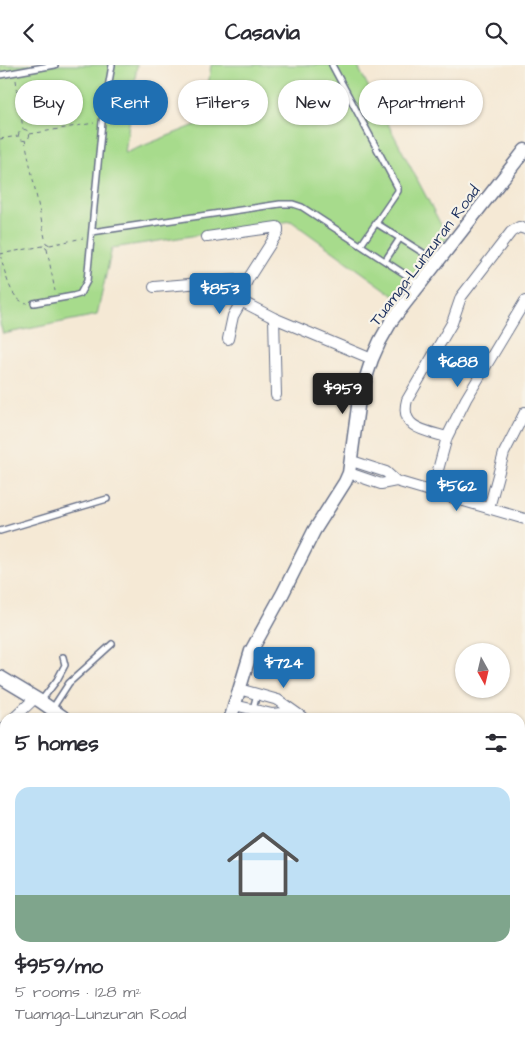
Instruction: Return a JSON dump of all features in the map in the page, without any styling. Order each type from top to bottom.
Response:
[{"type":"street","name":"Tuamga-Lunzuran Road","points":[[232,711],[251,651],[314,531],[345,482],[350,467],[360,399],[372,359],[380,341],[392,320],[525,150]]},
{"type":"street","points":[[448,437],[410,423],[405,409],[407,401],[452,323],[461,297],[511,232],[519,227],[525,229]]},
{"type":"street","points":[[207,237],[278,228],[278,232],[248,279],[239,297],[241,302],[274,318],[372,359]]},
{"type":"street","points":[[154,287],[248,279]]},
{"type":"street","points":[[432,492],[448,437],[466,399],[525,301]]},
{"type":"street","points":[[228,339],[233,316],[241,302]]},
{"type":"street","points":[[274,318],[276,395]]},
{"type":"street","points":[[488,508],[504,453],[525,412]]},
{"type":"street","points":[[350,467],[386,472],[396,481],[525,519]]},
{"type":"street","points":[[0,677],[57,713]]},
{"type":"street","points":[[239,689],[281,701],[296,713]]},
{"type":"street","points":[[20,713],[38,700]]},
{"type":"street","points":[[232,711],[253,709],[271,713]]},
{"type":"lane","points":[[0,75],[55,65]]},
{"type":"lane","points":[[109,80],[112,65]]},
{"type":"lane","points":[[332,65],[398,185],[398,191],[361,245]]},
{"type":"lane","points":[[34,303],[80,293],[87,281],[102,125]]},
{"type":"lane","points":[[91,234],[280,204],[293,204],[302,207],[420,285]]},
{"type":"lane","points":[[376,223],[437,262]]},
{"type":"lane","points":[[385,261],[400,238]]},
{"type":"lane","points":[[0,531],[107,499]]},
{"type":"lane","points":[[51,709],[69,683],[112,644]]},
{"type":"lane","points":[[38,700],[62,671],[65,665],[63,657]]},
{"type":"lane","points":[[253,709],[257,693]]},
{"type":"path","points":[[14,72],[23,129],[19,135]]},
{"type":"path","points":[[30,134],[93,124]]},
{"type":"path","points":[[23,129],[27,129],[30,134]]},
{"type":"path","points":[[25,140],[29,138],[30,134]]},
{"type":"path","points":[[0,139],[19,135]]},
{"type":"path","points":[[19,135],[20,139],[25,140]]},
{"type":"path","points":[[25,140],[46,243]]},
{"type":"path","points":[[47,249],[50,245],[91,234]]},
{"type":"path","points":[[46,243],[50,245]]},
{"type":"path","points":[[34,303],[24,303],[18,300],[13,292],[0,254],[43,246],[46,243]]},
{"type":"path","points":[[43,246],[47,249],[57,299]]},
{"type":"green space","points":[[0,65],[137,65],[135,80],[93,80],[93,125],[129,125],[125,153],[195,125],[268,125],[268,80],[209,80],[211,65],[357,65],[365,80],[359,80],[359,125],[389,125],[448,238],[396,297],[291,221],[112,248],[97,315],[3,334],[0,324]]}]
